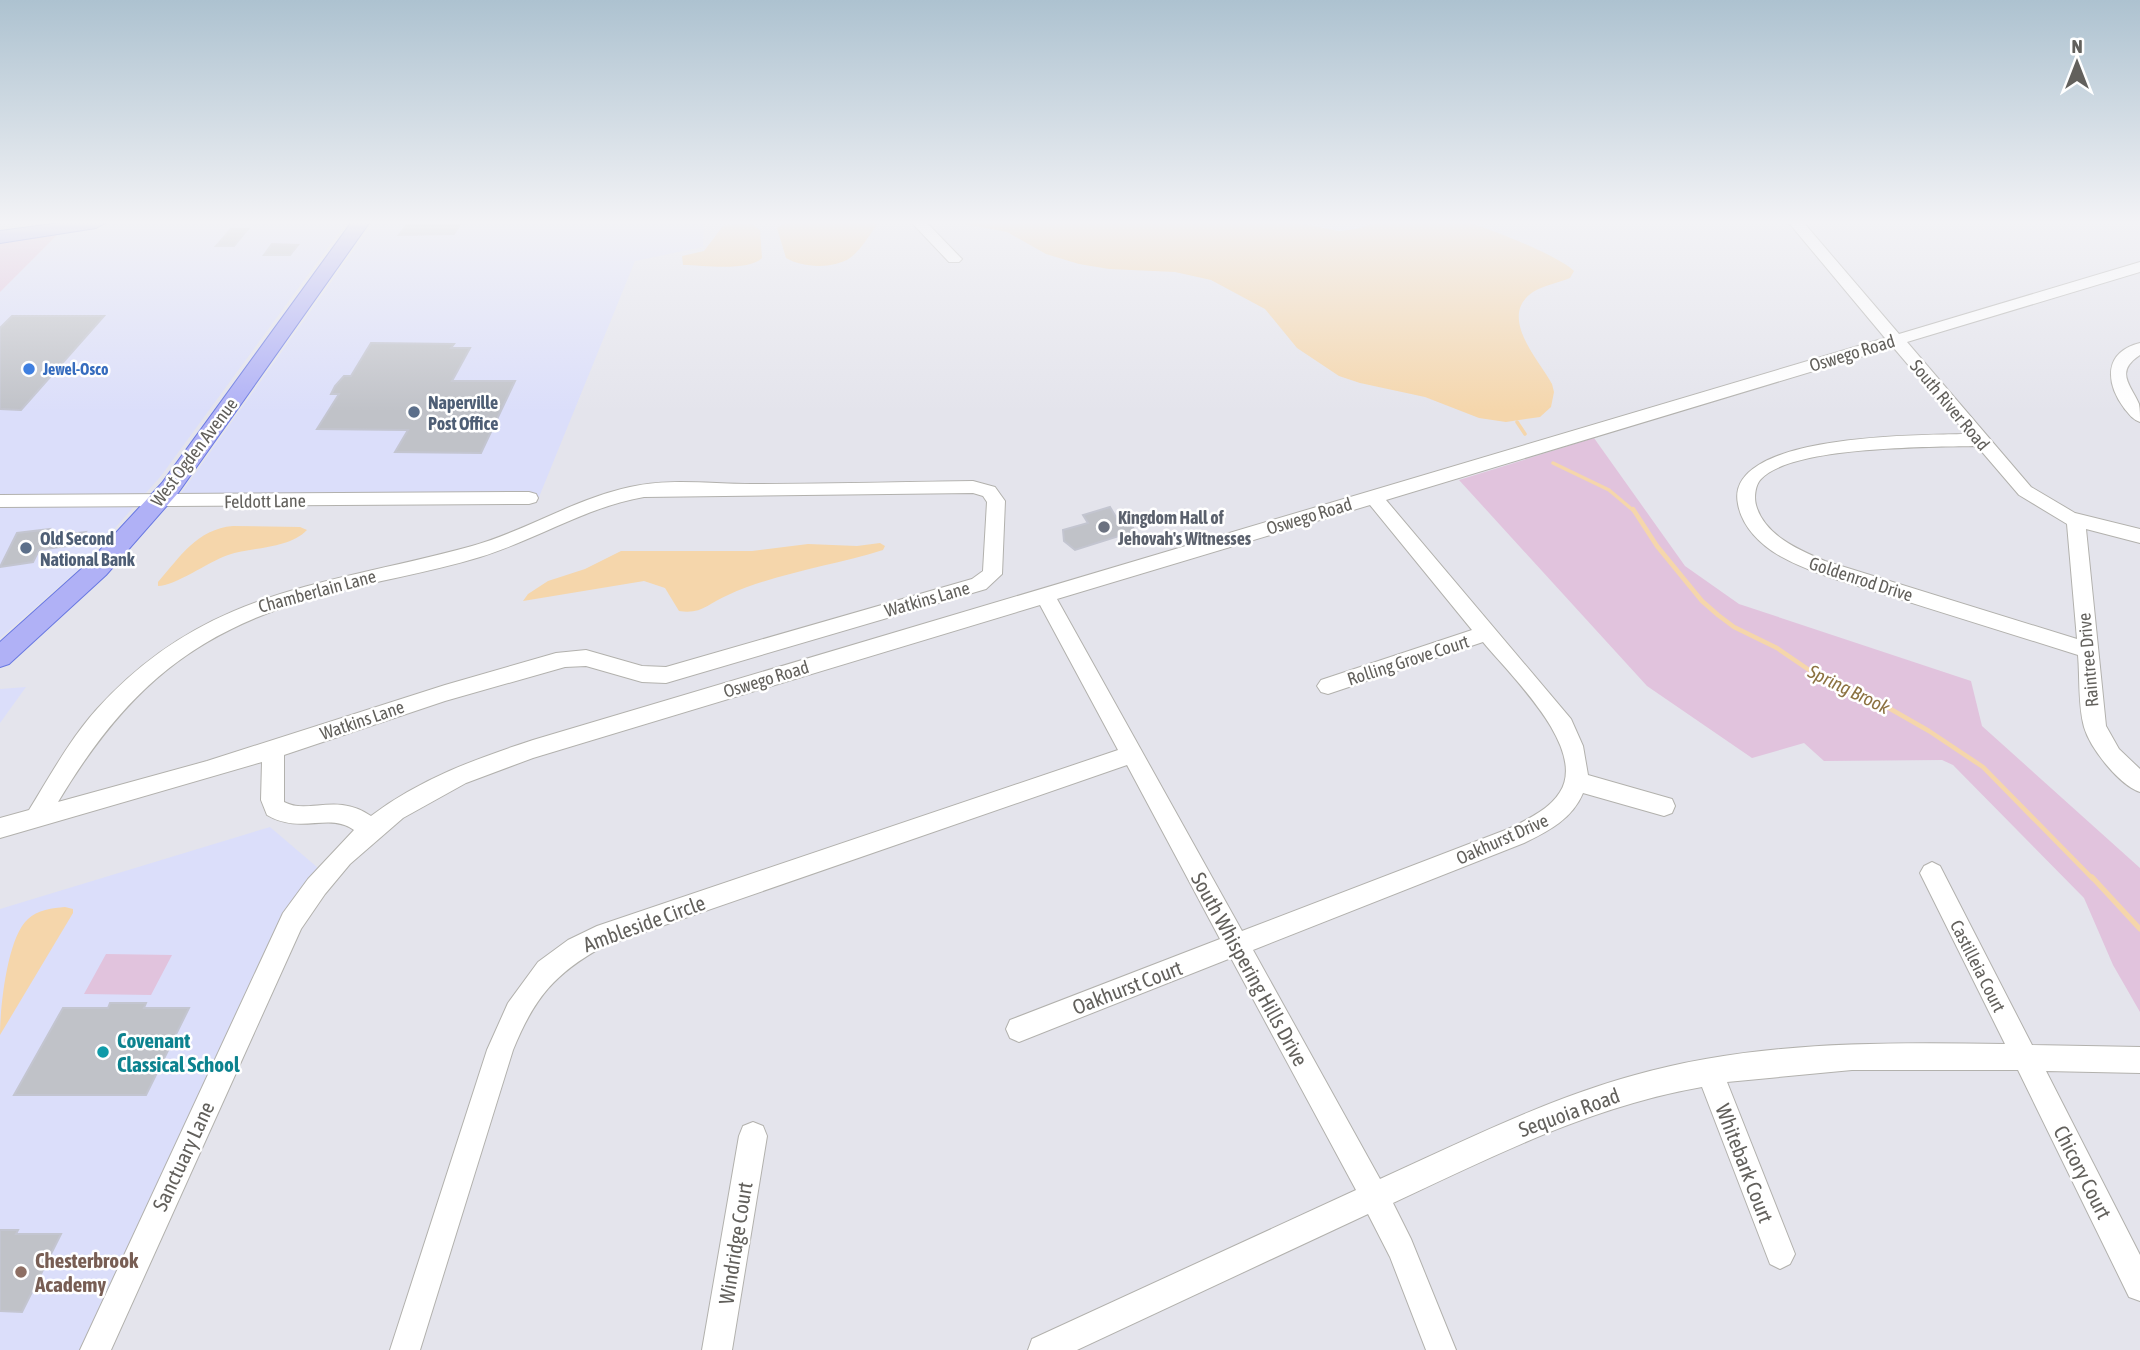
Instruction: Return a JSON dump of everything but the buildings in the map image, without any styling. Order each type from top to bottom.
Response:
[{"type":"main road","name":"West Ogden Avenue","points":[[0,657],[97,569],[159,501],[314,286]]},
{"type":"street","name":"South River Road","points":[[1849,286],[2025,491],[2045,506],[2076,520],[2140,536]]},
{"type":"street","name":"Oswego Road","points":[[370,828],[436,785],[489,762],[2076,286]]},
{"type":"street","points":[[2140,348],[2121,362],[2117,377],[2122,393],[2140,416]]},
{"type":"street","name":"Goldenrod Drive","points":[[1979,440],[1865,445],[1818,451],[1777,463],[1753,476],[1747,486],[1747,506],[1756,524],[1767,536],[1788,552],[1818,566],[2087,650]]},
{"type":"street","name":"Watkins Lane","points":[[0,828],[273,750],[440,693],[561,661],[588,658],[639,675],[666,675],[979,584],[987,579],[993,568],[996,501],[989,491],[973,487],[644,491],[617,496],[476,552]]},
{"type":"street","points":[[1373,496],[1563,726],[1575,753],[1576,781],[1664,806]]},
{"type":"street","name":"Feldott Lane","points":[[0,501],[529,498]]},
{"type":"street","name":"Raintree Drive","points":[[2076,520],[2093,715],[2099,736],[2111,755],[2140,783]]},
{"type":"street","name":"Chamberlain Lane","points":[[37,817],[90,734],[116,702],[149,671],[197,636],[243,612],[295,593],[476,552]]},
{"type":"street","name":"South Whispering Hills Drive","points":[[1045,595],[1374,1196],[1401,1249],[1441,1350]]},
{"type":"street","name":"Rolling Grove Court","points":[[1328,686],[1488,633]]},
{"type":"street","points":[[273,750],[272,800],[275,808],[292,816],[336,812],[348,814],[370,828]]},
{"type":"street","name":"Ambleside Circle","points":[[405,1350],[500,1050],[512,1018],[531,986],[545,969],[577,947],[607,934],[1133,754]]},
{"type":"street","name":"Oakhurst Drive","points":[[1235,945],[1545,823],[1559,812],[1573,792],[1576,781]]},
{"type":"street","name":"Sanctuary Lane","points":[[95,1350],[292,922],[328,870],[370,828]]},
{"type":"street","name":"Castilleia Court","points":[[1932,873],[2025,1058]]},
{"type":"street","name":"Oakhurst Court","points":[[1019,1029],[1235,945]]},
{"type":"street","name":"Sequoia Road","points":[[1043,1350],[1073,1343],[1374,1196],[1550,1116],[1623,1092],[1750,1065],[1829,1058],[2140,1060]]},
{"type":"street","name":"Chicory Court","points":[[2025,1058],[2140,1286]]},
{"type":"street","name":"Whitebark Court","points":[[1710,1072],[1780,1254]]},
{"type":"street","name":"Windridge Court","points":[[717,1350],[753,1136]]},
{"type":"shaded area","points":[[6,286],[300,286],[161,476],[78,570],[0,638],[0,292]]},
{"type":"shaded area","points":[[328,286],[625,286],[539,497],[175,502]]},
{"type":"shaded area","points":[[1222,286],[1548,286],[1533,292],[1523,302],[1519,313],[1524,338],[1552,384],[1554,392],[1551,407],[1540,417],[1506,422],[1479,418],[1425,397],[1339,376],[1297,348],[1265,309]]},
{"type":"shaded area","points":[[1594,438],[1685,566],[1739,604],[1971,681],[1982,726],[2140,868],[2140,1012],[2113,965],[2084,898],[1953,765],[1942,760],[1824,761],[1804,743],[1752,758],[1647,686],[1459,480]]},
{"type":"shaded area","points":[[300,527],[307,530],[290,541],[220,558],[173,582],[158,586],[158,582],[174,563],[199,538],[220,528]]},
{"type":"shaded area","points":[[880,543],[885,546],[883,550],[746,587],[705,608],[687,612],[679,611],[665,588],[644,581],[523,601],[528,594],[548,581],[585,569],[621,551],[752,551],[808,544],[857,546]]},
{"type":"shaded area","points":[[26,687],[0,723],[0,689]]},
{"type":"shaded area","points":[[270,827],[331,879],[301,922],[107,1350],[0,1350],[0,909]]},
{"type":"shaded area","points":[[65,907],[73,909],[73,913],[0,1035],[6,974],[21,928],[36,913]]},
{"type":"shaded area","points":[[106,954],[172,955],[151,995],[84,994]]},
{"type":"waterway","name":"Spring Brook","points":[[1517,422],[1525,434]]},
{"type":"waterway","name":"Spring Brook","points":[[1553,463],[1609,490],[1634,511]]},
{"type":"waterway","name":"Spring Brook","points":[[1633,509],[1657,546],[1702,601],[1718,615],[1734,627],[1777,648],[1815,674],[1873,699],[1929,731],[1983,767],[2093,879]]},
{"type":"waterway","name":"Spring Brook","points":[[2092,877],[2140,929]]},
{"type":"place","name":"Jewel-Osco","points":[[29,369]]},
{"type":"place","name":"Naperville Post Office","points":[[414,412]]},
{"type":"place","name":"Kingdom Hall of Jehovah's Witnesses","points":[[1104,527]]},
{"type":"place","name":"Old Second National Bank","points":[[26,548]]},
{"type":"place","name":"Covenant Classical School","points":[[103,1052]]},
{"type":"place","name":"Chesterbrook Academy","points":[[21,1272]]}]
